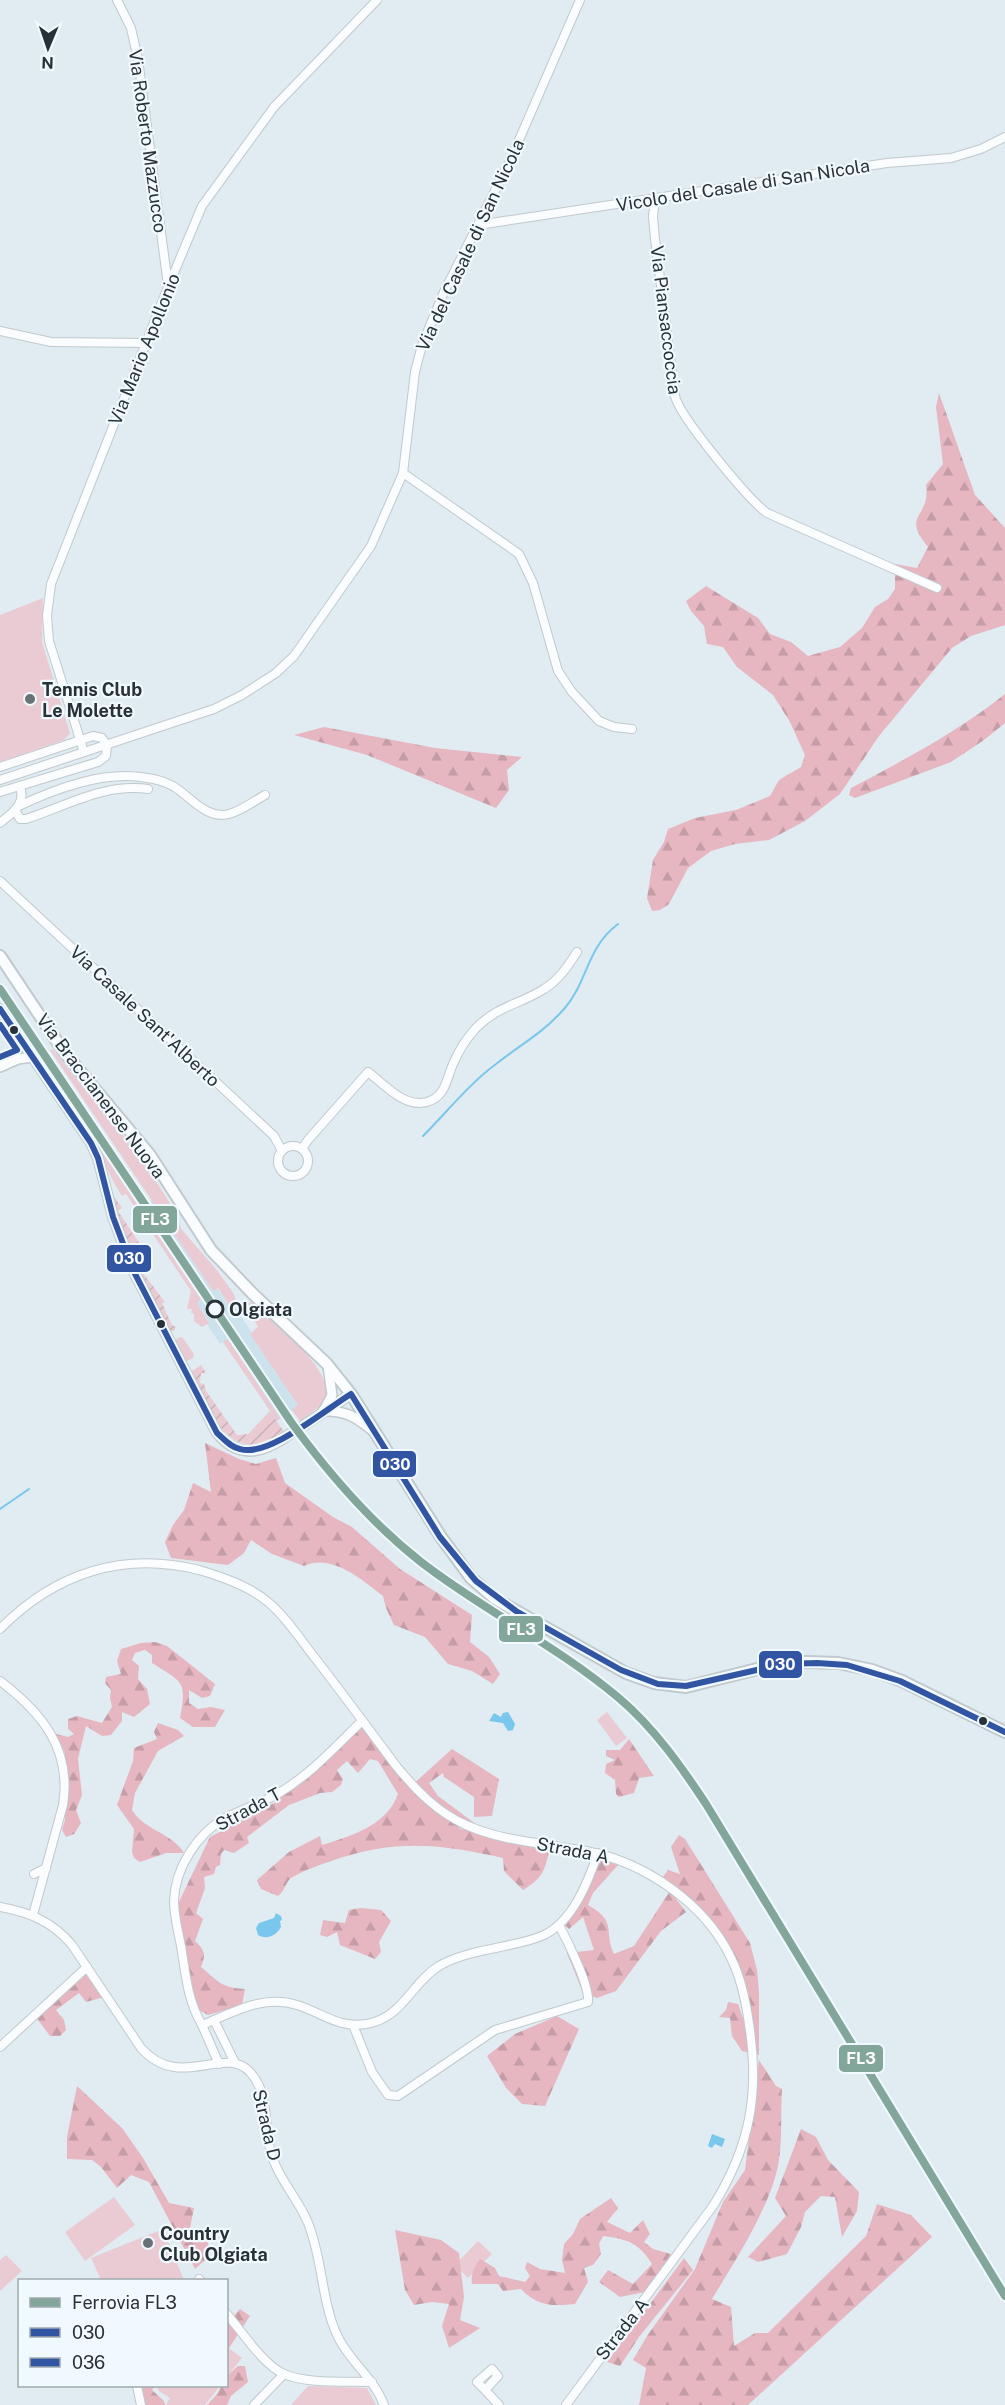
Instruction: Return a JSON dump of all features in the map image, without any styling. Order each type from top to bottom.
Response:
[{"type":"main road","name":"Via Braccianense Nuova","points":[[0,956],[64,1052],[150,1155],[211,1250],[252,1293],[327,1364],[351,1394],[441,1537],[471,1578],[495,1599],[626,1673],[654,1683],[686,1687],[773,1665],[817,1662],[849,1665],[902,1681],[1005,1732]]},
{"type":"street","name":"Via Roberto Mazzucco","points":[[117,0],[131,28],[138,59],[168,286]]},
{"type":"street","name":"Via Mario Apollonio","points":[[84,752],[49,641],[47,616],[51,584],[168,286],[202,206],[274,107],[377,0]]},
{"type":"street","name":"Via del Casale di San Nicola","points":[[0,780],[214,709],[242,695],[276,673],[294,656],[371,546],[403,473],[417,358],[444,292],[509,163],[580,0]]},
{"type":"street","name":"Vicolo del Casale di San Nicola","points":[[478,225],[887,162],[951,158],[981,149],[1005,137]]},
{"type":"street","name":"Via Piansaccoccia","points":[[655,198],[653,217],[655,239],[675,396],[686,419],[746,492],[767,513],[936,588]]},
{"type":"street","points":[[0,331],[51,342],[146,343]]},
{"type":"street","points":[[403,473],[519,554],[533,583],[558,671],[572,693],[599,721],[614,727],[632,729]]},
{"type":"street","name":"Via del Casale di San Nicola","points":[[0,767],[96,736],[102,738],[107,744]]},
{"type":"street","points":[[0,792],[98,762],[107,754],[107,744]]},
{"type":"street","points":[[0,823],[17,808],[55,790],[120,776],[148,778],[162,782],[172,786],[202,808],[221,814],[228,814],[266,795]]},
{"type":"street","points":[[20,786],[22,797],[17,808],[20,819],[26,819],[108,790],[136,787],[148,789]]},
{"type":"street","name":"Via Casale Sant'Alberto","points":[[1,883],[274,1136],[282,1151]]},
{"type":"street","points":[[302,1149],[368,1072],[407,1101],[424,1102],[438,1096],[445,1088],[459,1053],[475,1029],[500,1009],[547,987],[561,975],[577,952]]},
{"type":"street","points":[[0,1009],[91,1143],[98,1158],[113,1217],[130,1263],[217,1433],[234,1447],[252,1451],[271,1447],[290,1434]]},
{"type":"street","points":[[0,1067],[18,1059],[32,1057]]},
{"type":"street","points":[[294,1146],[302,1149],[308,1158],[303,1172],[294,1176],[284,1174],[278,1165],[282,1151],[294,1146]]},
{"type":"street","points":[[323,1411],[332,1395],[327,1364]]},
{"type":"street","points":[[304,1425],[351,1394]]},
{"type":"street","points":[[323,1411],[345,1412],[356,1416],[373,1431]]},
{"type":"street","name":"Strada A","points":[[0,1629],[22,1610],[62,1583],[95,1569],[137,1563],[166,1564],[199,1570],[246,1588],[272,1605],[291,1627],[413,1787],[434,1806],[453,1818],[500,1837],[598,1854],[627,1863],[667,1885],[699,1915],[723,1944],[738,1975],[753,2056],[751,2116],[742,2147],[719,2195],[667,2270],[566,2405]]},
{"type":"street","points":[[0,1681],[38,1714],[59,1749],[64,1777],[64,1798],[33,1915]]},
{"type":"street","name":"Strada T","points":[[219,2064],[188,1994],[174,1908],[176,1887],[188,1856],[208,1830],[289,1787],[322,1760],[362,1721]]},
{"type":"street","points":[[202,2025],[251,2005],[277,2002],[299,2006],[331,2021],[353,2025],[373,2023],[392,2014],[426,1977],[445,1963],[476,1952],[531,1940],[546,1934],[559,1924],[585,1886],[598,1854]]},
{"type":"street","points":[[34,1874],[46,1868]]},
{"type":"street","points":[[0,1907],[33,1915],[61,1932],[141,2048],[154,2060],[168,2067],[182,2069],[235,2063],[214,2020]]},
{"type":"street","points":[[353,2025],[376,2079],[388,2096],[400,2095],[495,2030],[588,2002],[589,1997],[577,1964],[559,1924]]},
{"type":"street","points":[[0,2047],[87,1967]]},
{"type":"street","name":"Strada D","points":[[235,2063],[248,2070],[262,2092],[271,2154],[308,2222],[335,2331],[349,2355],[372,2382],[384,2405]]},
{"type":"street","points":[[228,2315],[269,2363],[284,2374],[306,2379],[372,2382]]},
{"type":"street","points":[[254,2405],[284,2374]]},
{"type":"street","points":[[137,2387],[141,2405]]},
{"type":"street","points":[[484,2390],[499,2405]]},
{"type":"shaded area","name":"Tennis Club Le Molette","points":[[43,598],[42,642],[70,733],[64,740],[0,762],[0,615]]},
{"type":"shaded area","points":[[52,1049],[139,1155],[168,1200],[182,1230],[234,1294],[237,1304],[235,1307],[229,1305],[218,1288],[213,1291],[50,1050]]},
{"type":"shaded area","points":[[99,1147],[201,1299],[197,1303],[209,1323],[202,1327],[194,1321],[192,1309],[187,1309],[191,1291],[126,1194],[122,1196],[109,1173]]},
{"type":"shaded area","points":[[111,1192],[122,1208],[118,1211],[142,1247],[137,1253],[137,1259],[142,1267],[140,1269],[165,1302],[162,1303],[172,1325],[176,1327],[174,1331],[168,1331],[143,1280],[128,1246]]},
{"type":"shaded area","points":[[152,1200],[212,1290],[217,1288],[229,1305],[234,1305],[252,1333],[250,1334],[299,1406],[277,1421],[223,1342],[220,1344],[207,1324],[208,1320],[196,1302],[201,1299],[140,1208]]},
{"type":"shaded area","points":[[248,1302],[253,1303],[299,1345],[325,1382],[329,1396],[323,1404],[300,1421],[292,1410],[298,1405],[250,1334],[258,1327],[246,1307]]},
{"type":"shaded area","points":[[180,1337],[194,1354],[193,1358],[187,1361],[184,1361],[174,1341]]},
{"type":"shaded area","points":[[228,1339],[280,1418],[277,1421],[223,1342]]},
{"type":"shaded area","points":[[201,1365],[206,1373],[201,1373],[200,1383],[204,1384],[206,1391],[237,1435],[248,1434],[270,1411],[284,1432],[266,1442],[250,1445],[237,1441],[226,1433],[207,1406],[192,1374],[192,1371]]},
{"type":"shaded area","points":[[607,1712],[627,1738],[616,1746],[597,1720]]},
{"type":"shaded area","points":[[114,2197],[135,2225],[85,2261],[65,2232]]},
{"type":"shaded area","name":"Country Club Olgiata","points":[[163,2229],[184,2279],[101,2279],[91,2258]]},
{"type":"shaded area","points":[[478,2241],[492,2254],[468,2278],[455,2265]]},
{"type":"shaded area","points":[[6,2255],[22,2271],[0,2291],[0,2260]]},
{"type":"shaded area","points":[[228,2348],[242,2358],[228,2376]]},
{"type":"shaded area","points":[[308,2386],[367,2388],[376,2405],[291,2405]]},
{"type":"shaded area","points":[[157,2387],[219,2387],[205,2405],[166,2405],[170,2398]]},
{"type":"green space","points":[[939,393],[975,495],[1005,528],[1005,625],[971,636],[952,648],[879,736],[840,794],[805,821],[769,840],[735,844],[711,851],[688,868],[669,904],[660,910],[652,911],[647,898],[653,860],[664,842],[668,829],[695,818],[736,810],[770,796],[779,780],[801,767],[805,755],[790,722],[773,695],[737,667],[723,647],[707,644],[704,626],[686,601],[706,586],[758,618],[770,634],[791,642],[808,656],[840,647],[862,628],[875,607],[888,599],[895,589],[895,564],[917,568],[928,547],[920,536],[916,521],[924,504],[926,485],[943,464],[936,407]]},
{"type":"green space","points":[[1005,694],[1005,723],[951,762],[855,798],[849,795],[851,788],[950,733]]},
{"type":"green space","points":[[324,727],[435,748],[522,757],[507,770],[509,790],[496,808],[367,755],[294,735]]},
{"type":"green space","points":[[205,1443],[239,1459],[256,1464],[276,1458],[285,1483],[333,1517],[352,1527],[400,1569],[472,1615],[470,1642],[489,1657],[500,1674],[493,1684],[472,1671],[448,1664],[425,1637],[394,1625],[383,1596],[356,1576],[336,1566],[315,1563],[304,1566],[272,1554],[251,1540],[244,1553],[228,1565],[171,1558],[165,1542],[173,1525],[184,1510],[193,1483],[211,1492]]},
{"type":"green space","points":[[155,1642],[167,1646],[215,1684],[210,1696],[202,1698],[189,1690],[189,1703],[198,1709],[211,1707],[225,1710],[215,1727],[193,1727],[180,1718],[183,1696],[180,1684],[152,1663],[152,1655],[145,1650],[135,1653],[132,1660],[139,1666],[138,1679],[147,1689],[150,1704],[134,1717],[122,1712],[122,1721],[111,1735],[102,1736],[86,1726],[78,1759],[82,1795],[76,1810],[81,1823],[74,1834],[66,1837],[62,1830],[65,1820],[65,1753],[56,1734],[68,1737],[74,1734],[68,1729],[68,1719],[77,1716],[102,1723],[112,1707],[111,1690],[105,1683],[106,1677],[121,1674],[117,1661],[121,1649],[141,1643]]},
{"type":"green space","points":[[158,1723],[178,1730],[184,1736],[158,1751],[135,1793],[132,1810],[144,1823],[172,1840],[184,1853],[166,1853],[140,1862],[134,1858],[132,1852],[134,1829],[117,1805],[133,1761],[134,1748],[157,1739],[154,1732]]},
{"type":"green space","points":[[363,1727],[410,1787],[452,1749],[499,1779],[492,1816],[474,1817],[474,1797],[444,1777],[443,1773],[429,1783],[438,1796],[477,1825],[458,1828],[526,1844],[550,1847],[542,1872],[523,1890],[504,1871],[503,1858],[458,1849],[398,1846],[357,1853],[307,1870],[291,1878],[278,1896],[261,1889],[257,1880],[289,1852],[320,1836],[322,1845],[345,1838],[367,1828],[386,1814],[393,1805],[398,1794],[378,1761],[370,1759],[358,1773],[347,1761],[337,1770],[343,1779],[341,1785],[332,1792],[320,1793],[289,1805],[247,1837],[249,1843],[234,1853],[224,1850],[221,1854],[220,1865],[216,1867],[214,1874],[204,1877],[205,1888],[196,1913],[203,1919],[195,1941],[204,1953],[201,1967],[225,1985],[245,1989],[242,2005],[208,2015],[197,2009],[190,1990],[178,1904],[210,1837],[274,1803]]},
{"type":"green space","points":[[629,1739],[654,1776],[639,1778],[634,1793],[619,1797],[616,1794],[615,1780],[605,1773],[606,1764],[615,1760],[606,1756],[606,1750],[620,1750]]},
{"type":"green space","points":[[679,1835],[685,1839],[750,1943],[757,1970],[759,1992],[759,2055],[742,2051],[732,2036],[730,2018],[719,2017],[726,2010],[728,2002],[738,2004],[746,2027],[753,2024],[724,1942],[663,1877],[668,1870],[680,1874],[671,1847]]},
{"type":"green space","points":[[598,1859],[618,1865],[593,1893],[588,1905],[603,1916],[607,1922],[614,1954],[634,1946],[670,1891],[686,1912],[661,1931],[616,1991],[597,1998],[583,1993],[567,1953],[594,1950],[583,1917],[569,1929],[564,1924]]},
{"type":"green space","points":[[361,1908],[381,1910],[391,1921],[379,1942],[381,1952],[375,1959],[340,1945],[337,1932],[327,1937],[320,1935],[323,1920],[345,1923],[349,1910]]},
{"type":"green space","points":[[85,1974],[104,1997],[86,2002],[79,1993],[56,2010],[64,2020],[66,2030],[60,2036],[50,2036],[36,2017]]},
{"type":"green space","points":[[557,2016],[579,2029],[545,2106],[522,2104],[506,2088],[487,2056],[515,2034]]},
{"type":"green space","points":[[759,2060],[776,2086],[782,2089],[780,2147],[774,2181],[762,2212],[712,2299],[731,2307],[734,2346],[755,2333],[768,2333],[866,2236],[877,2204],[911,2215],[932,2237],[748,2405],[639,2405],[646,2368],[633,2360],[647,2336],[695,2269],[723,2202],[745,2170]]},
{"type":"green space","points":[[77,2086],[122,2128],[143,2158],[169,2203],[194,2208],[188,2238],[207,2240],[211,2255],[195,2269],[149,2182],[131,2175],[117,2188],[101,2167],[92,2160],[67,2159],[67,2137]]},
{"type":"green space","points":[[801,2129],[816,2137],[828,2160],[859,2192],[857,2211],[842,2237],[835,2197],[821,2196],[805,2212],[801,2227],[787,2254],[758,2262],[748,2257],[786,2216],[775,2198]]},
{"type":"green space","points":[[611,2198],[618,2208],[607,2222],[630,2233],[643,2220],[650,2234],[644,2242],[653,2249],[671,2254],[645,2292],[620,2297],[599,2282],[608,2270],[633,2284],[652,2264],[637,2246],[603,2236],[599,2244],[601,2254],[593,2265],[584,2268],[588,2282],[575,2304],[546,2304],[534,2299],[521,2289],[503,2291],[498,2284],[472,2284],[473,2271],[480,2259],[495,2268],[499,2276],[525,2282],[530,2276],[525,2268],[527,2262],[540,2269],[565,2273],[562,2260],[564,2244],[573,2234],[580,2219]]},
{"type":"green space","points":[[395,2230],[441,2240],[459,2253],[464,2297],[460,2320],[480,2328],[449,2348],[442,2326],[449,2304],[432,2302],[414,2305],[405,2290]]},
{"type":"green space","points":[[684,2258],[693,2270],[639,2337],[620,2366],[607,2362]]},
{"type":"green space","points":[[240,2309],[250,2316],[229,2348],[228,2316],[230,2320]]},
{"type":"green space","points":[[238,2366],[245,2366],[248,2382],[231,2396],[227,2405],[207,2405],[221,2387],[228,2387],[228,2375]]},
{"type":"green space","points":[[140,2387],[154,2387],[152,2390],[164,2401],[165,2405],[144,2405]]},
{"type":"water","points":[[508,1712],[515,1724],[513,1730],[508,1731],[503,1723],[489,1721],[494,1713],[501,1717],[503,1713]]},
{"type":"water","points":[[276,1913],[281,1916],[282,1920],[279,1930],[268,1937],[258,1935],[256,1928],[259,1923],[274,1918]]},
{"type":"water","points":[[712,2134],[725,2139],[722,2147],[715,2144],[712,2148],[708,2146]]},
{"type":"waterway","points":[[423,1136],[486,1072],[556,1018],[572,999],[599,944],[618,924]]},
{"type":"waterway","points":[[0,1509],[29,1489]]},
{"type":"rail line","name":"FL3","points":[[0,989],[291,1422],[335,1479],[402,1547],[445,1580],[596,1680],[632,1710],[666,1748],[706,1804],[1005,2296]]},
{"type":"transit line","name":"030","points":[[0,1009],[91,1143],[98,1158],[113,1217],[133,1270],[217,1433],[230,1445],[252,1450],[281,1440],[351,1394],[440,1537],[476,1581],[516,1611],[621,1670],[658,1684],[686,1686],[783,1664],[847,1665],[900,1681],[1005,1732]]},
{"type":"transit line","name":"036","points":[[0,1025],[17,1050],[0,1057]]},
{"type":"place","name":"Tennis Club Le Molette","points":[[30,699]]},
{"type":"place","name":"Olgiata","points":[[215,1309]]},
{"type":"place","name":"Country Club Olgiata","points":[[148,2243]]}]
